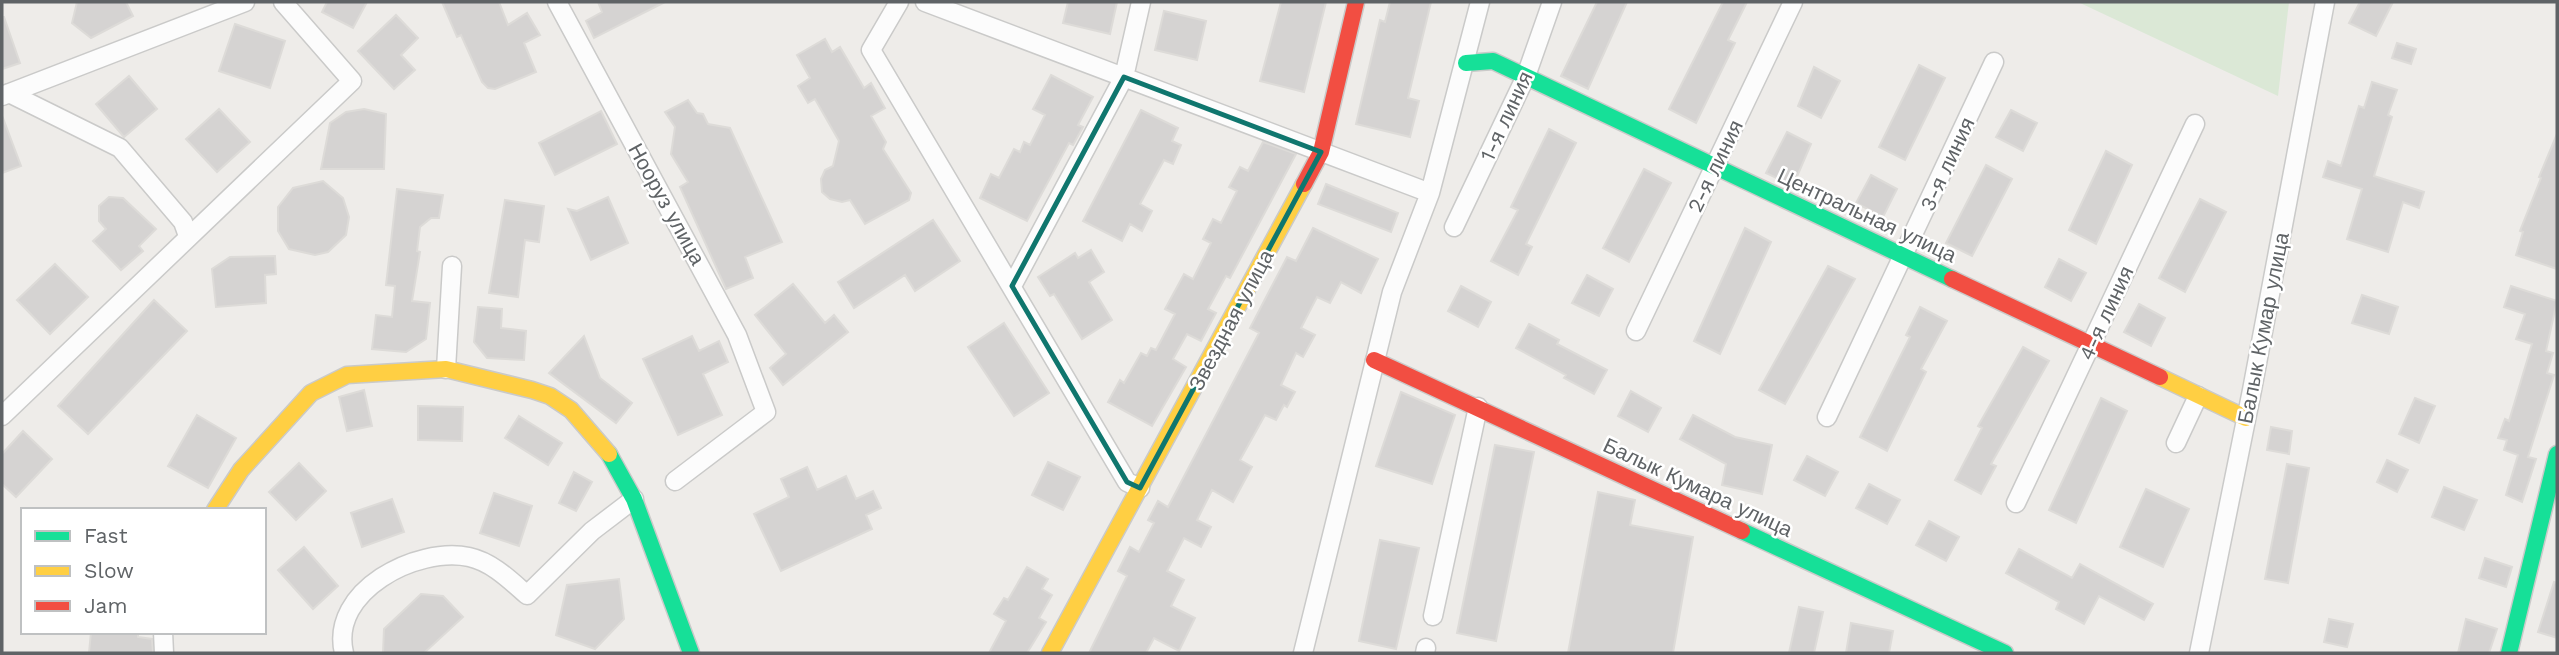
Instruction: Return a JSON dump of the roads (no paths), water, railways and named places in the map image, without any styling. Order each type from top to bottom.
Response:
[{"type":"street","points":[[6,95],[245,2]]},
{"type":"street","points":[[2,416],[352,80],[284,2]]},
{"type":"street","name":"Нооруз улица","points":[[557,2],[737,335],[765,412],[676,481]]},
{"type":"street","points":[[899,2],[871,50],[1127,482],[1140,488]]},
{"type":"street","points":[[925,2],[1430,193]]},
{"type":"street","points":[[1012,286],[1124,77],[1141,2]]},
{"type":"street","name":"Звездная улица","points":[[1051,653],[1321,152],[1356,2]]},
{"type":"street","points":[[1303,653],[1392,292],[1430,193],[1480,2]]},
{"type":"street","name":"1-я линия","points":[[1454,227],[1526,76],[1552,2]]},
{"type":"street","name":"2-я линия","points":[[1636,331],[1793,2]]},
{"type":"street","name":"Балык Кумар улица","points":[[2199,653],[2325,2]]},
{"type":"street","name":"Центральная улица","points":[[1466,63],[1493,61],[1526,76],[2246,418]]},
{"type":"street","name":"3-я линия","points":[[1827,417],[1994,62]]},
{"type":"street","points":[[6,95],[120,148],[183,222],[188,236]]},
{"type":"street","name":"4-я линия","points":[[2016,503],[2195,124]]},
{"type":"street","points":[[446,369],[452,266]]},
{"type":"street","name":"Балык Кумара улица","points":[[1374,360],[2005,653]]},
{"type":"street","points":[[216,508],[241,470],[311,393],[347,375],[446,369],[550,396],[571,410],[597,438],[634,499],[691,653]]},
{"type":"street","points":[[2176,443],[2198,396]]},
{"type":"street","points":[[1433,616],[1478,407]]},
{"type":"street","points":[[2509,653],[2557,454]]},
{"type":"street","points":[[344,653],[344,621],[353,605],[369,587],[394,572],[415,561],[444,554],[472,558],[499,571],[527,595],[593,531],[634,499]]},
{"type":"street","points":[[163,634],[164,653]]}]
